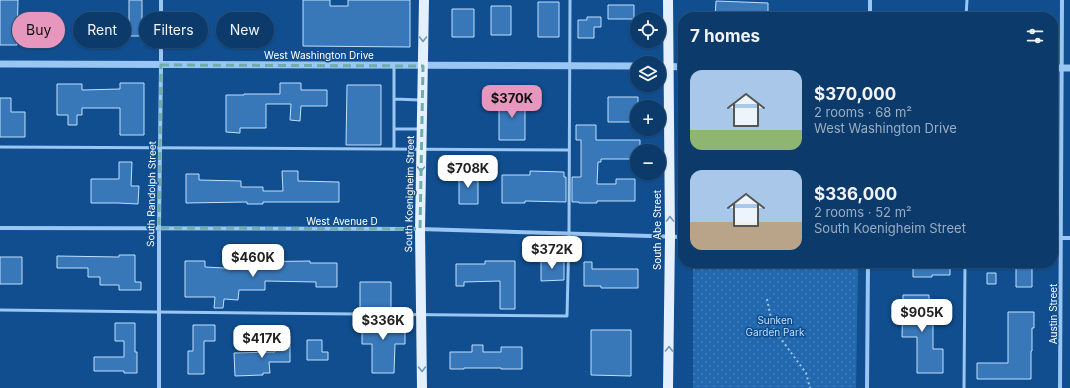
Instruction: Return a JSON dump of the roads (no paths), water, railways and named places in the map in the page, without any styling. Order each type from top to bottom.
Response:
[{"type":"main road","name":"South Koenigheim Street","points":[[422,388],[420,229],[424,0]]},
{"type":"main road","name":"South Abe Street","points":[[665,56],[668,0]]},
{"type":"main road","name":"South Abe Street","points":[[665,92],[670,237],[668,388]]},
{"type":"street","name":"South Randolph Street","points":[[159,388],[160,0]]},
{"type":"street","points":[[870,0],[870,12]]},
{"type":"street","name":"Austin Street","points":[[1060,388],[1062,0]]},
{"type":"street","name":"West Washington Drive","points":[[0,64],[630,66]]},
{"type":"street","points":[[666,66],[678,67]]},
{"type":"street","points":[[1058,68],[1070,68]]},
{"type":"street","name":"West Avenue D","points":[[0,228],[420,229],[678,237]]},
{"type":"street","points":[[1061,238],[1070,238]]},
{"type":"street","points":[[867,388],[868,268]]},
{"type":"lane","points":[[0,310],[567,316],[569,234],[570,0]]},
{"type":"lane","points":[[966,12],[967,0]]},
{"type":"lane","points":[[394,65],[394,149]]},
{"type":"lane","points":[[394,99],[422,100]]},
{"type":"lane","points":[[394,129],[422,129]]},
{"type":"lane","points":[[0,147],[569,150]]},
{"type":"lane","points":[[964,388],[965,268]]},
{"type":"park label","name":"Sunken Garden Park","points":[[775,326]]}]
